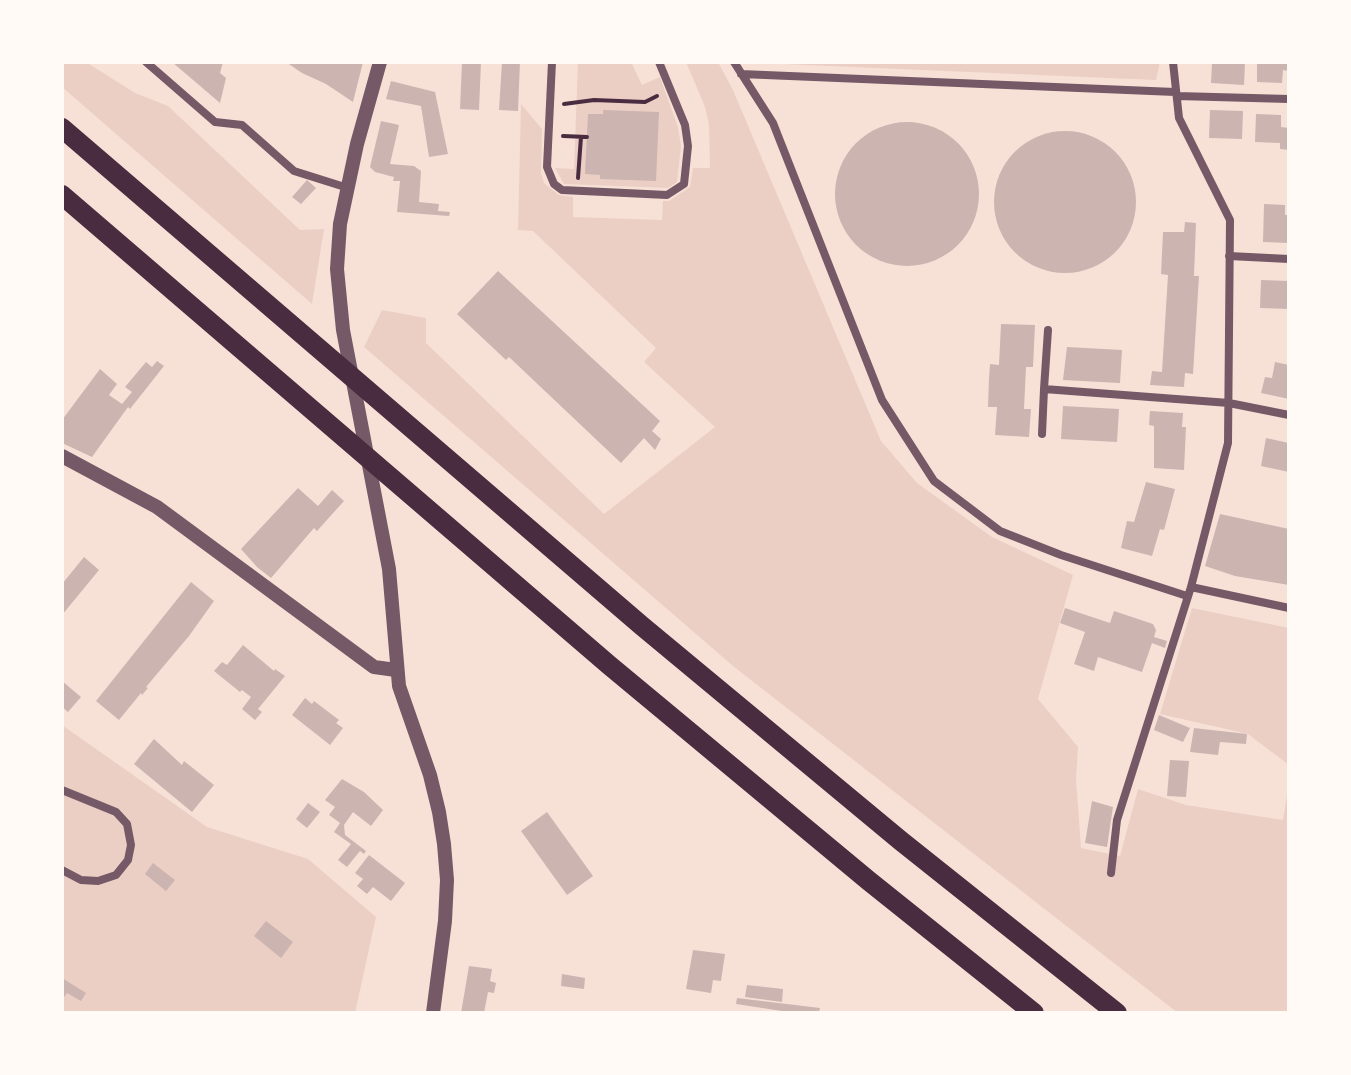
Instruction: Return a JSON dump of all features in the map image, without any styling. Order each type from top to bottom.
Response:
[{"type":"highway","points":[[62,128],[377,401],[771,734],[1117,1013]]},
{"type":"highway","points":[[62,195],[395,483],[738,773],[1034,1013]]},
{"type":"street","points":[[146,62],[215,122],[242,125],[294,171],[348,188]]},
{"type":"street","points":[[380,62],[348,188],[337,246],[337,269],[343,330],[389,569],[396,670],[403,701],[430,775],[444,844],[447,880],[445,921],[433,1013]]},
{"type":"street","points":[[552,62],[547,167],[550,177],[562,190],[667,195],[684,184],[688,146],[685,125],[659,62]]},
{"type":"street","points":[[734,62],[773,123],[882,400],[934,481],[1000,531],[1061,555],[1189,592],[1289,608]]},
{"type":"street","points":[[1111,873],[1117,820],[1189,592],[1228,443],[1230,220],[1179,118],[1173,62]]},
{"type":"street","points":[[741,74],[1289,99]]},
{"type":"street","points":[[1229,256],[1289,259]]},
{"type":"street","points":[[1042,434],[1048,330]]},
{"type":"street","points":[[1044,389],[1229,403],[1289,415]]},
{"type":"street","points":[[62,456],[157,507],[374,667],[396,670]]},
{"type":"street","points":[[62,790],[116,812],[127,824],[131,845],[128,860],[116,875],[98,881],[81,880],[62,870]]},
{"type":"path","points":[[953,62],[986,62]]},
{"type":"path","points":[[550,106],[594,100],[645,102],[671,88]]},
{"type":"path","points":[[577,190],[581,137]]},
{"type":"shaded area","points":[[62,62],[86,62],[135,93],[168,106],[300,230],[324,229],[312,304],[62,87]]},
{"type":"shaded area","points":[[578,62],[631,62],[642,85],[660,77],[678,127],[681,146],[677,182],[668,188],[564,184],[555,168],[574,169]]},
{"type":"shaded area","points":[[686,62],[718,62],[733,90],[881,441],[917,483],[992,537],[1073,575],[1038,699],[1078,747],[1076,779],[1081,848],[1120,856],[1138,789],[1186,805],[1283,820],[1289,783],[1289,1013],[1178,1013],[733,666],[364,347],[382,310],[426,318],[426,343],[604,514],[715,427],[644,362],[656,348],[533,231],[518,230],[521,104],[542,129],[541,173],[544,183],[559,195],[573,197],[573,217],[662,220],[663,201],[669,201],[690,187],[693,168],[710,168],[709,124]]},
{"type":"shaded area","points":[[736,62],[1160,62],[1156,80]]},
{"type":"shaded area","points":[[1192,608],[1289,628],[1289,765],[1248,734],[1160,714]]},
{"type":"shaded area","points":[[62,725],[207,827],[308,859],[376,917],[355,1013],[62,1013]]},
{"type":"building","points":[[172,62],[223,62],[220,73],[226,78],[220,103]]},
{"type":"building","points":[[286,62],[363,62],[353,102],[326,84]]},
{"type":"building","points":[[462,62],[481,62],[479,110],[460,109]]},
{"type":"building","points":[[502,62],[520,62],[518,111],[499,110]]},
{"type":"building","points":[[1212,62],[1245,62],[1244,85],[1211,83]]},
{"type":"building","points":[[1257,62],[1289,62],[1289,71],[1283,70],[1282,83],[1257,82]]},
{"type":"building","points":[[391,81],[435,92],[448,154],[429,157],[421,106],[386,99]]},
{"type":"building","points":[[603,110],[659,112],[656,181],[600,179],[600,175],[585,174],[588,114],[603,114]]},
{"type":"building","points":[[1210,110],[1243,111],[1242,139],[1209,138]]},
{"type":"building","points":[[1256,114],[1281,115],[1281,127],[1289,128],[1289,150],[1280,149],[1280,143],[1255,142]]},
{"type":"building","points":[[381,121],[399,125],[390,164],[414,166],[421,171],[419,202],[439,204],[438,211],[450,212],[449,216],[397,212],[400,181],[393,181],[394,177],[375,172],[370,167]]},
{"type":"building","points":[[907,122],[935,127],[958,143],[974,166],[979,194],[974,222],[958,245],[935,261],[907,266],[879,261],[856,245],[840,222],[835,194],[840,166],[856,143],[879,127]]},
{"type":"building","points":[[1065,131],[1092,136],[1115,152],[1131,175],[1136,202],[1131,229],[1115,252],[1092,268],[1065,273],[1038,268],[1015,252],[999,229],[994,202],[999,175],[1015,152],[1038,136]]},
{"type":"building","points":[[307,180],[316,188],[301,204],[292,197]]},
{"type":"building","points":[[1264,204],[1285,205],[1285,215],[1289,215],[1289,243],[1263,242]]},
{"type":"building","points":[[1185,222],[1196,223],[1194,276],[1199,276],[1193,374],[1185,373],[1184,387],[1150,385],[1152,371],[1162,372],[1168,275],[1161,274],[1163,232],[1184,232]]},
{"type":"building","points":[[498,271],[660,421],[652,431],[661,439],[655,450],[644,438],[621,463],[509,357],[506,360],[457,314]]},
{"type":"building","points":[[1261,280],[1289,281],[1289,309],[1260,308]]},
{"type":"building","points":[[1001,324],[1035,325],[1033,367],[1026,367],[1024,409],[1031,409],[1029,437],[995,435],[997,407],[988,407],[990,364],[999,365]]},
{"type":"building","points":[[1067,347],[1122,350],[1120,383],[1063,380]]},
{"type":"building","points":[[157,361],[164,366],[130,409],[128,407],[92,457],[62,443],[62,420],[100,369],[117,384],[109,395],[122,404],[132,392],[125,387],[146,362],[152,367]]},
{"type":"building","points":[[1275,362],[1289,365],[1289,399],[1261,393],[1265,377],[1272,378]]},
{"type":"building","points":[[1063,406],[1119,409],[1117,442],[1061,439]]},
{"type":"building","points":[[1150,411],[1183,413],[1182,427],[1186,427],[1184,470],[1154,468],[1154,426],[1149,425]]},
{"type":"building","points":[[1266,438],[1289,443],[1289,472],[1261,466]]},
{"type":"building","points":[[1146,482],[1175,489],[1164,530],[1160,529],[1152,556],[1121,548],[1127,521],[1134,522]]},
{"type":"building","points":[[298,488],[318,506],[332,490],[344,501],[317,531],[314,528],[271,578],[241,549]]},
{"type":"building","points":[[1220,514],[1289,529],[1289,585],[1235,576],[1205,566]]},
{"type":"building","points":[[84,557],[99,570],[62,615],[62,584]]},
{"type":"building","points":[[191,582],[214,601],[148,688],[119,720],[96,701]]},
{"type":"building","points":[[1065,608],[1110,623],[1114,611],[1153,624],[1156,630],[1154,637],[1167,641],[1165,648],[1152,643],[1142,672],[1098,657],[1094,671],[1074,664],[1085,632],[1060,623]]},
{"type":"building","points":[[243,645],[274,671],[285,676],[258,709],[262,712],[255,720],[242,709],[251,697],[214,671],[222,662],[227,665]]},
{"type":"building","points":[[62,681],[81,697],[68,712],[62,707]]},
{"type":"building","points":[[305,698],[339,720],[336,723],[343,728],[330,745],[292,715]]},
{"type":"building","points":[[1159,715],[1190,728],[1183,742],[1154,730]]},
{"type":"building","points":[[1194,728],[1247,734],[1246,744],[1220,742],[1218,755],[1190,752]]},
{"type":"building","points":[[154,739],[182,765],[184,761],[214,785],[192,812],[134,764]]},
{"type":"building","points":[[1170,760],[1189,761],[1186,797],[1167,796]]},
{"type":"building","points":[[342,779],[364,792],[383,810],[371,826],[353,812],[344,825],[345,835],[366,851],[364,854],[360,851],[347,867],[338,860],[351,844],[334,832],[340,823],[329,815],[335,807],[325,800]]},
{"type":"building","points":[[1092,801],[1113,807],[1107,847],[1085,843]]},
{"type":"building","points":[[308,803],[320,812],[307,828],[296,819]]},
{"type":"building","points":[[547,812],[593,876],[567,895],[521,831]]},
{"type":"building","points":[[369,855],[405,883],[391,901],[373,887],[367,894],[357,886],[363,879],[355,873]]},
{"type":"building","points":[[153,863],[175,880],[166,891],[145,874]]},
{"type":"building","points":[[266,921],[293,942],[281,958],[254,936]]},
{"type":"building","points":[[693,950],[725,954],[721,981],[713,980],[711,993],[686,989]]},
{"type":"building","points":[[469,966],[492,969],[490,981],[496,983],[494,993],[488,992],[484,1013],[461,1013]]},
{"type":"building","points":[[562,974],[585,978],[584,989],[561,986]]},
{"type":"building","points":[[62,978],[86,993],[81,1001],[67,993],[62,1000]]},
{"type":"building","points":[[747,985],[783,989],[782,1002],[745,997]]},
{"type":"building","points":[[737,998],[820,1008],[819,1013],[795,1013],[736,1004]]}]
